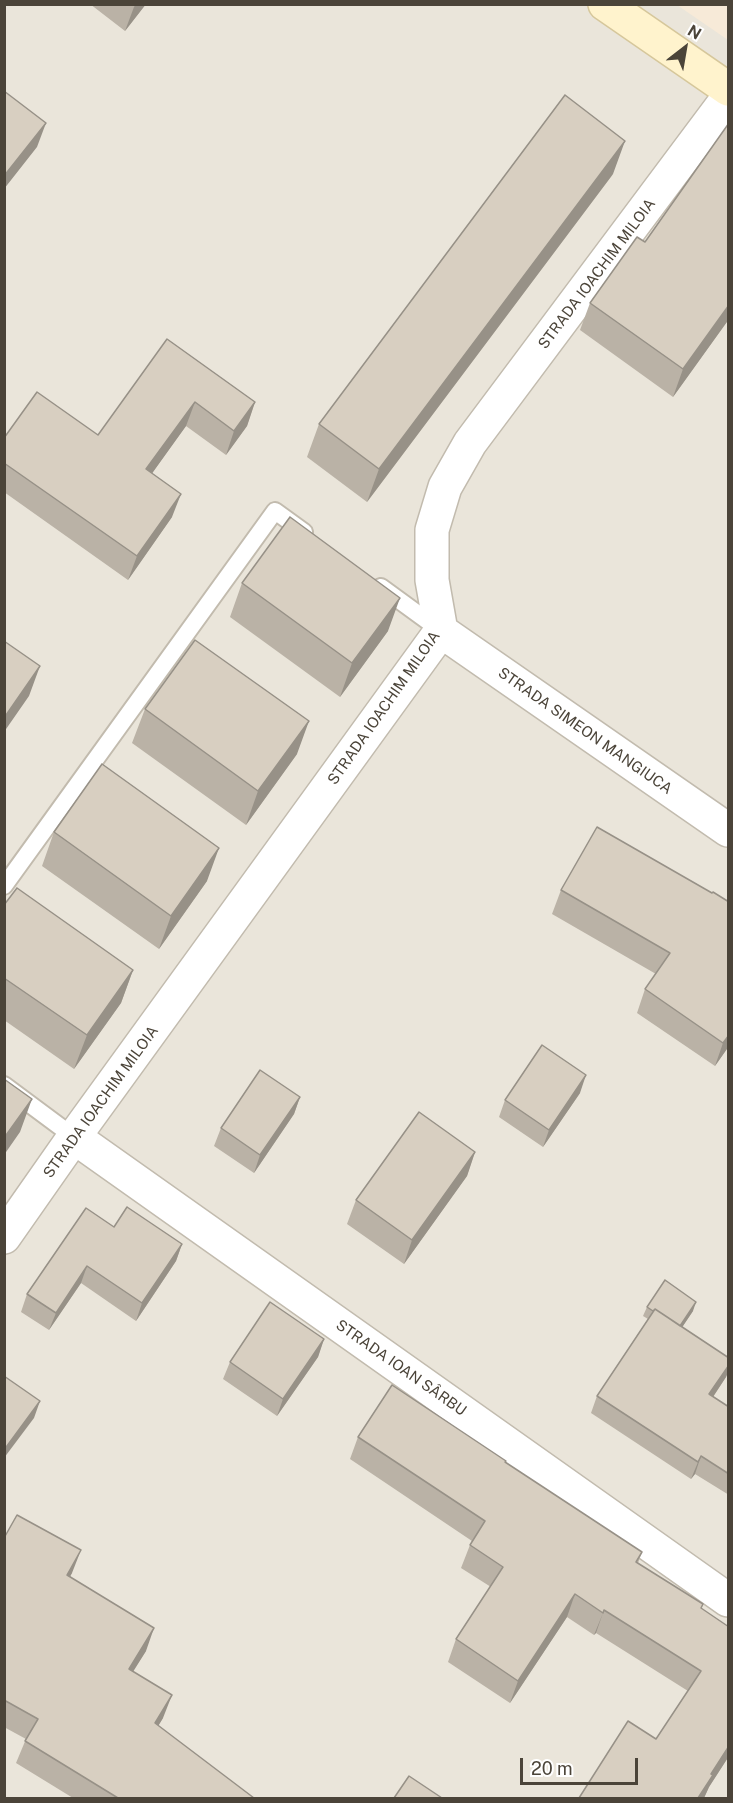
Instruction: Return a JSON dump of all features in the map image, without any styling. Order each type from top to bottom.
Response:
[{"type":"street","points":[[605,4],[729,89]]},
{"type":"street","name":"STRADA IOACHIM MILOIA","points":[[4,1237],[441,631],[432,580],[432,531],[445,487],[470,442],[729,98]]},
{"type":"street","name":"STRADA SIMEON MANGIUCA","points":[[441,631],[729,830]]},
{"type":"street","name":"STRADA IOAN SÂRBU","points":[[74,1137],[729,1600]]},
{"type":"lane","points":[[4,886],[275,511],[321,544]]},
{"type":"lane","points":[[367,578],[441,631]]},
{"type":"lane","points":[[4,1085],[74,1137]]},
{"type":"shaded area","points":[[5,5],[728,5],[728,1798],[5,1798]]},
{"type":"shaded area","points":[[677,5],[728,5],[728,40]]},
{"type":"building","points":[[4,91],[46,123],[4,176]]},
{"type":"building","points":[[565,95],[625,141],[379,469],[319,424]]},
{"type":"building","points":[[729,123],[729,305],[683,369],[590,303],[637,237],[645,242]]},
{"type":"building","points":[[167,339],[255,402],[234,431],[195,402],[146,469],[181,494],[137,556],[4,463],[4,438],[37,392],[98,435]]},
{"type":"building","points":[[290,517],[400,598],[352,663],[242,583]]},
{"type":"building","points":[[195,640],[309,721],[258,791],[145,709]]},
{"type":"building","points":[[4,641],[40,666],[4,718]]},
{"type":"building","points":[[102,764],[219,848],[171,916],[54,832]]},
{"type":"building","points":[[597,827],[729,902],[729,1035],[723,1043],[645,989],[670,953],[561,890]]},
{"type":"building","points":[[17,888],[133,970],[87,1035],[4,978],[4,905]]},
{"type":"building","points":[[542,1045],[586,1075],[549,1130],[505,1100]]},
{"type":"building","points":[[260,1070],[300,1097],[260,1155],[221,1128]]},
{"type":"building","points":[[4,1079],[32,1099],[4,1138]]},
{"type":"building","points":[[419,1112],[475,1152],[412,1240],[356,1200]]},
{"type":"building","points":[[127,1207],[182,1244],[142,1303],[87,1266],[56,1313],[27,1294],[86,1208],[114,1227]]},
{"type":"building","points":[[665,1280],[696,1302],[680,1326],[655,1309],[653,1311],[647,1307]]},
{"type":"building","points":[[270,1302],[324,1339],[283,1399],[230,1362]]},
{"type":"building","points":[[655,1309],[729,1358],[729,1365],[709,1394],[729,1407],[729,1474],[701,1456],[698,1462],[597,1396]]},
{"type":"building","points":[[4,1376],[40,1401],[4,1450]]},
{"type":"building","points":[[392,1385],[642,1552],[636,1562],[703,1604],[701,1608],[729,1627],[729,1746],[698,1798],[579,1798],[628,1721],[656,1739],[701,1671],[575,1594],[518,1681],[456,1639],[503,1567],[470,1545],[485,1521],[358,1437]]},
{"type":"building","points":[[17,1515],[81,1550],[67,1575],[154,1628],[129,1669],[172,1695],[155,1723],[254,1798],[118,1798],[25,1741],[38,1719],[4,1700],[4,1538]]},
{"type":"building","points":[[409,1776],[442,1798],[394,1798]]}]
